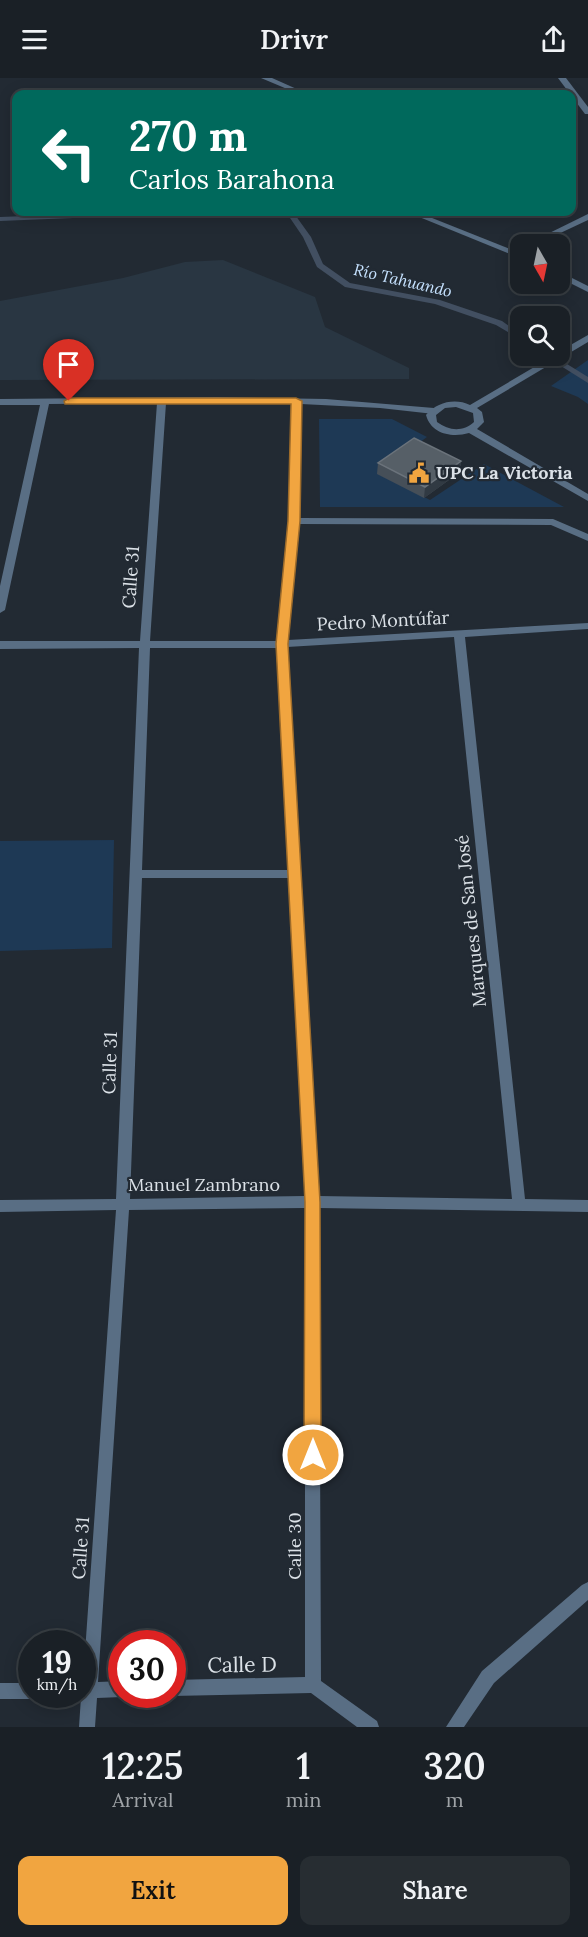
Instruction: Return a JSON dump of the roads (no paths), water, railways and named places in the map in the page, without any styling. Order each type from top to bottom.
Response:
[{"type":"street","points":[[265,78],[294,90]]},
{"type":"street","points":[[562,78],[571,90]]},
{"type":"street","points":[[576,96],[588,112]]},
{"type":"street","points":[[421,216],[510,250]]},
{"type":"street","points":[[552,234],[588,217]]},
{"type":"street","points":[[570,280],[588,289]]},
{"type":"street","points":[[570,349],[588,338]]},
{"type":"street","points":[[471,408],[541,366]]},
{"type":"street","name":"Calle 31","points":[[91,1630],[123,1204],[145,643],[162,400]]},
{"type":"street","points":[[0,402],[296,401],[395,406],[434,411],[447,405],[464,405],[477,412],[479,422],[471,430],[457,433],[443,430],[431,419],[434,411]]},
{"type":"street","name":"Calle 30","points":[[296,401],[294,521],[282,644],[312,1202],[313,1685]]},
{"type":"street","points":[[0,610],[45,402]]},
{"type":"street","points":[[471,430],[588,498]]},
{"type":"street","points":[[294,521],[553,522],[588,538]]},
{"type":"street","name":"Pedro Montúfar","points":[[0,645],[282,644],[588,626]]},
{"type":"street","name":"Marques de San José","points":[[459,633],[519,1205]]},
{"type":"street","points":[[135,874],[295,873]]},
{"type":"street","name":"Manuel Zambrano","points":[[0,1206],[312,1202],[588,1206]]},
{"type":"street","points":[[454,1727],[488,1677],[588,1590]]},
{"type":"street","points":[[313,1685],[371,1727]]},
{"type":"street","name":"Calle D","points":[[186,1688],[313,1685]]},
{"type":"street","points":[[0,1691],[18,1691]]},
{"type":"street","name":"Calle 31","points":[[86,1708],[87,1727]]},
{"type":"waterway","name":"Río Tahuando","points":[[0,219],[73,216]]},
{"type":"waterway","name":"Río Tahuando","points":[[292,216],[307,237],[320,265],[348,285],[437,302],[499,323],[510,330]]},
{"type":"waterway","name":"Río Tahuando","points":[[565,366],[588,381]]},
{"type":"place","name":"UPC La Victoria","points":[[419,473]]}]
